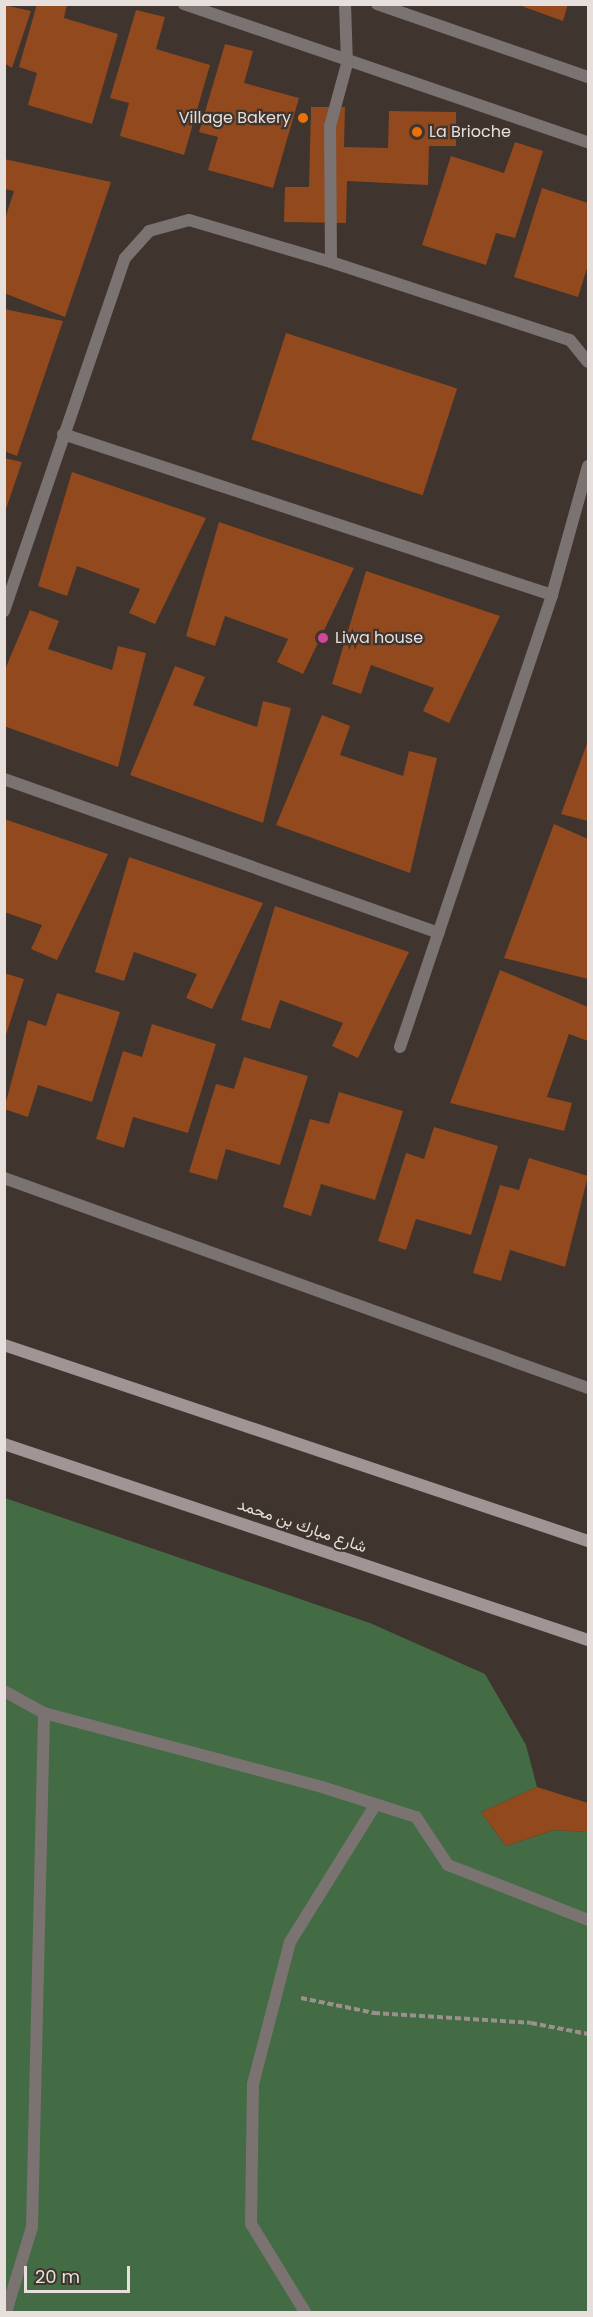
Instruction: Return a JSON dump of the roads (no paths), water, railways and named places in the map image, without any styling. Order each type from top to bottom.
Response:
[{"type":"main road","points":[[4,1345],[588,1541]]},
{"type":"main road","name":"شارع مبارك بن محمد","points":[[4,1444],[588,1640]]},
{"type":"street","points":[[184,4],[347,64],[588,142]]},
{"type":"street","points":[[331,262],[330,126],[347,64],[345,4]]},
{"type":"street","points":[[377,4],[588,77]]},
{"type":"street","points":[[4,611],[125,258],[149,231],[189,220],[331,262],[570,340],[588,362]]},
{"type":"street","points":[[63,434],[552,595]]},
{"type":"street","points":[[400,1047],[552,595],[588,466]]},
{"type":"street","points":[[4,779],[439,933]]},
{"type":"street","points":[[4,1178],[588,1388]]},
{"type":"street","points":[[4,1691],[44,1713],[322,1786],[374,1807],[416,1817],[448,1865],[588,1920]]},
{"type":"street","points":[[6,2313],[32,2227],[44,1713]]},
{"type":"street","points":[[305,2313],[251,2224],[253,2084],[290,1942],[374,1807]]},
{"type":"place","name":"Village Bakery","points":[[303,118]]},
{"type":"place","name":"La Brioche","points":[[417,132]]},
{"type":"place","name":"Liwa house","points":[[323,638]]}]
